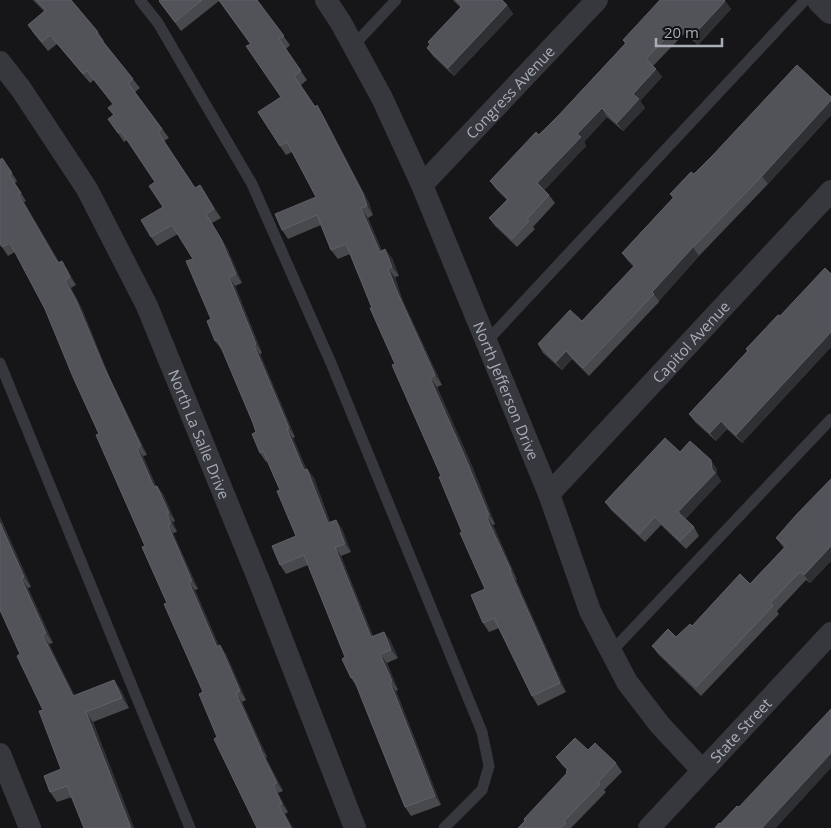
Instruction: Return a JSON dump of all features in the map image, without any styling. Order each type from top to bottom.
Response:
[{"type":"street","name":"North Jefferson Drive","points":[[326,0],[382,98],[422,185],[549,494],[590,611],[626,682],[660,725],[702,770]]},
{"type":"street","name":"Congress Avenue","points":[[422,185],[596,0]]},
{"type":"street","points":[[821,0],[831,10]]},
{"type":"street","name":"North La Salle Drive","points":[[0,62],[21,89],[87,189],[147,306],[260,583],[355,828]]},
{"type":"street","name":"Capitol Avenue","points":[[549,494],[831,191]]},
{"type":"street","name":"State Street","points":[[649,828],[831,634]]},
{"type":"street","points":[[0,754],[30,828]]},
{"type":"lane","points":[[140,0],[158,23],[252,184],[331,363],[482,732],[489,766],[482,790],[444,828]]},
{"type":"lane","points":[[353,46],[396,0]]},
{"type":"lane","points":[[487,341],[805,0]]},
{"type":"lane","points":[[0,363],[190,828]]},
{"type":"lane","points":[[611,652],[831,418]]},
{"type":"building","points":[[36,0],[71,0],[133,79],[128,83],[162,129],[158,132],[195,188],[200,185],[214,209],[206,214],[221,239],[236,274],[229,277],[256,344],[254,345],[289,428],[287,429],[304,470],[307,469],[328,523],[336,520],[345,544],[335,547],[371,637],[384,632],[391,650],[380,654],[435,796],[405,807],[353,677],[351,678],[342,659],[345,657],[304,555],[280,565],[272,546],[296,536],[277,491],[280,490],[263,451],[260,453],[252,434],[256,432],[253,423],[218,340],[215,341],[207,321],[211,319],[186,261],[193,259],[172,225],[151,237],[141,220],[163,207],[149,186],[155,182],[121,131],[118,133],[108,119],[114,115],[108,108],[113,104],[87,71],[83,74],[50,35],[42,42],[28,25],[46,10]]},
{"type":"building","points":[[160,0],[202,0],[175,22]]},
{"type":"building","points":[[219,0],[257,0],[284,36],[279,39],[301,71],[294,76],[315,107],[317,105],[363,194],[367,206],[361,208],[380,252],[385,249],[392,267],[388,268],[396,289],[435,375],[430,378],[489,515],[486,516],[560,683],[532,696],[494,618],[483,623],[471,595],[485,589],[460,533],[462,532],[439,477],[441,476],[392,365],[395,364],[370,308],[372,308],[346,244],[331,250],[317,215],[282,230],[275,214],[316,197],[287,142],[280,146],[258,112],[281,97],[246,46],[251,44]]},
{"type":"building","points":[[456,0],[502,0],[507,5],[448,68],[427,48],[430,44],[428,42],[462,6]]},
{"type":"building","points":[[660,0],[725,1],[692,37],[679,24],[646,59],[656,69],[633,94],[639,99],[617,123],[602,108],[577,134],[581,137],[537,183],[549,195],[512,239],[489,218],[508,199],[490,181],[536,132],[539,135],[558,116],[626,43],[623,40]]},
{"type":"building","points":[[797,65],[831,97],[831,100],[762,176],[693,247],[652,292],[654,294],[583,368],[566,351],[556,362],[538,344],[570,310],[582,321],[635,265],[622,253],[674,197],[670,194],[691,172],[694,174],[713,155]]},
{"type":"building","points":[[2,158],[12,173],[9,175],[21,193],[18,194],[58,263],[62,261],[70,277],[65,280],[76,300],[104,367],[141,446],[137,448],[154,487],[157,486],[169,513],[167,514],[171,523],[168,525],[192,581],[189,582],[217,647],[220,645],[240,691],[236,693],[277,783],[273,785],[282,804],[279,805],[291,828],[257,828],[214,739],[217,737],[199,694],[203,692],[164,604],[167,603],[142,547],[145,546],[96,435],[99,434],[45,309],[10,243],[2,247],[0,244],[0,160]]},
{"type":"building","points":[[825,268],[831,274],[831,332],[736,435],[721,421],[710,433],[689,414],[748,351],[746,349]]},
{"type":"building","points":[[665,438],[680,452],[690,441],[711,460],[712,469],[715,473],[678,512],[694,527],[680,541],[655,517],[639,534],[605,502]]},
{"type":"building","points":[[831,479],[831,546],[804,575],[800,572],[770,603],[773,606],[696,687],[652,646],[668,629],[676,637],[690,624],[692,626],[740,574],[750,584],[786,546],[776,538]]},
{"type":"building","points":[[0,523],[24,577],[21,578],[46,633],[42,634],[73,696],[114,680],[122,698],[86,712],[131,828],[84,828],[67,786],[50,792],[44,776],[61,769],[39,711],[43,710],[17,656],[20,654],[0,610]]},
{"type":"building","points":[[831,709],[831,753],[762,828],[715,828],[737,806],[739,807]]},
{"type":"building","points":[[575,738],[588,750],[595,743],[616,763],[598,782],[600,784],[564,821],[566,823],[561,828],[518,828],[525,821],[524,819],[567,773],[568,769],[556,757]]}]
